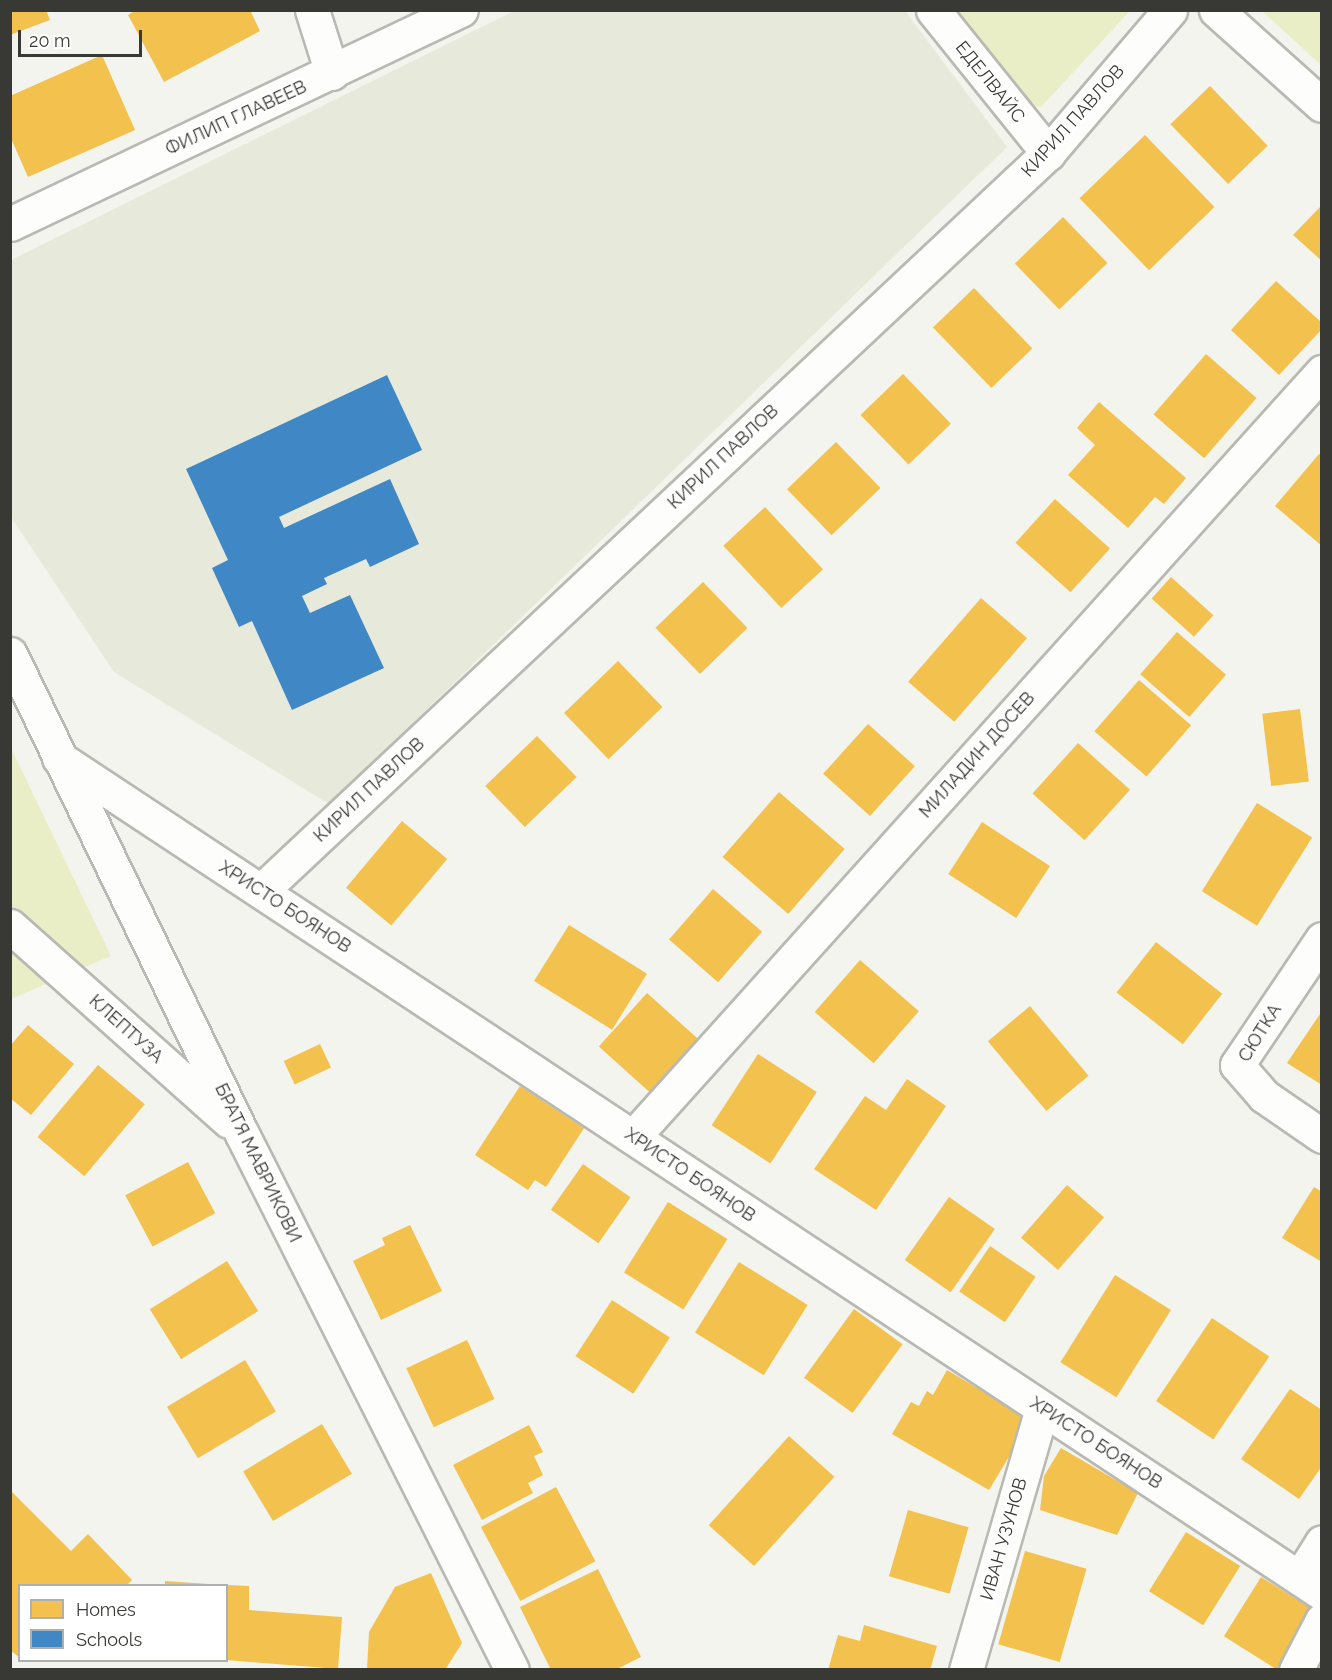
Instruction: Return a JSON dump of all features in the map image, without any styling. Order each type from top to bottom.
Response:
[{"type":"street","points":[[312,10],[332,73]]},
{"type":"street","name":"ФИЛИП ГЛАВЕЕВ","points":[[10,224],[461,10]]},
{"type":"street","name":"ЕДЕЛВАЙС","points":[[933,10],[1048,153]]},
{"type":"street","name":"КИРИЛ ПАВЛОВ","points":[[261,891],[1048,153],[1170,10]]},
{"type":"street","points":[[1216,10],[1322,105]]},
{"type":"street","name":"МИЛАДИН ДОСЕВ","points":[[633,1137],[1322,372]]},
{"type":"street","name":"БРАТЯ МАВРИКОВИ","points":[[10,654],[242,1132],[512,1670]]},
{"type":"street","name":"ХРИСТО БОЯНОВ","points":[[59,758],[1311,1585]]},
{"type":"street","name":"КЛЕПТУЗА","points":[[10,926],[242,1132]]},
{"type":"street","name":"СЮТКА","points":[[1322,939],[1237,1065],[1264,1096],[1322,1136]]},
{"type":"street","name":"ИВАН УЗУНОВ","points":[[966,1670],[1042,1409]]},
{"type":"street","points":[[1311,1585],[1322,1542]]},
{"type":"street","points":[[1296,1670],[1322,1620]]},
{"type":"shaded area","points":[[514,11],[905,11],[1007,147],[329,804],[114,672],[11,517],[11,260]]},
{"type":"green space","points":[[941,11],[1130,11],[1041,107],[1009,101]]},
{"type":"green space","points":[[1262,11],[1321,11],[1321,65]]},
{"type":"green space","points":[[10,746],[111,956],[11,999],[10,999]]},
{"type":"building: Homes","points":[[10,10],[46,10],[50,20],[10,35]]},
{"type":"building: Homes","points":[[136,10],[250,10],[260,31],[164,82],[128,15]]},
{"type":"building: Homes","points":[[102,55],[135,130],[28,177],[10,136],[10,96]]},
{"type":"building: Homes","points":[[1210,86],[1268,146],[1228,184],[1170,124]]},
{"type":"building: Homes","points":[[1145,135],[1214,207],[1149,270],[1080,198]]},
{"type":"building: Homes","points":[[1322,205],[1322,261],[1293,235]]},
{"type":"building: Homes","points":[[1063,217],[1107,263],[1059,310],[1015,264]]},
{"type":"building: Homes","points":[[1276,281],[1322,323],[1322,329],[1279,375],[1231,330]]},
{"type":"building: Homes","points":[[974,288],[1032,348],[991,388],[933,328]]},
{"type":"building: Homes","points":[[1206,354],[1257,398],[1204,458],[1154,414]]},
{"type":"building: Homes","points":[[903,374],[951,424],[908,465],[861,415]]},
{"type":"building: Homes","points":[[1099,402],[1186,478],[1164,504],[1155,497],[1128,528],[1068,475],[1095,445],[1077,428]]},
{"type":"building: Homes","points":[[836,442],[880,488],[832,535],[787,489]]},
{"type":"building: Homes","points":[[1319,454],[1322,456],[1322,546],[1275,506]]},
{"type":"building: Homes","points":[[1055,499],[1110,549],[1071,592],[1016,543]]},
{"type":"building: Homes","points":[[765,507],[823,569],[781,608],[723,546]]},
{"type":"building: Homes","points":[[1171,577],[1213,615],[1194,637],[1152,599]]},
{"type":"building: Homes","points":[[703,582],[747,628],[700,674],[656,628]]},
{"type":"building: Homes","points":[[981,598],[1027,638],[954,722],[908,682]]},
{"type":"building: Homes","points":[[1177,632],[1226,675],[1189,717],[1140,674]]},
{"type":"building: Homes","points":[[618,661],[662,707],[609,759],[564,713]]},
{"type":"building: Homes","points":[[1139,680],[1191,725],[1146,777],[1094,731]]},
{"type":"building: Homes","points":[[1300,709],[1309,781],[1271,786],[1262,714]]},
{"type":"building: Homes","points":[[868,724],[915,766],[870,816],[823,774]]},
{"type":"building: Homes","points":[[537,736],[577,777],[525,827],[485,786]]},
{"type":"building: Homes","points":[[1078,743],[1130,790],[1085,840],[1032,794]]},
{"type":"building: Homes","points":[[779,792],[845,849],[788,914],[723,857]]},
{"type":"building: Homes","points":[[1257,803],[1312,837],[1257,926],[1202,891]]},
{"type":"building: Homes","points":[[402,821],[447,859],[391,926],[346,888]]},
{"type":"building: Homes","points":[[982,822],[1050,866],[1016,918],[948,874]]},
{"type":"building: Homes","points":[[713,889],[762,932],[718,982],[669,940]]},
{"type":"building: Homes","points":[[569,925],[647,974],[612,1030],[534,981]]},
{"type":"building: Homes","points":[[1156,942],[1222,994],[1183,1044],[1117,992]]},
{"type":"building: Homes","points":[[860,960],[919,1011],[874,1063],[815,1012]]},
{"type":"building: Homes","points":[[647,993],[699,1040],[651,1093],[599,1047]]},
{"type":"building: Homes","points":[[1030,1006],[1088,1076],[1046,1111],[988,1041]]},
{"type":"building: Homes","points":[[1322,1011],[1322,1085],[1287,1063]]},
{"type":"building: Homes","points":[[28,1025],[74,1064],[31,1115],[10,1098],[10,1046]]},
{"type":"building: Homes","points":[[320,1044],[331,1068],[295,1084],[284,1061]]},
{"type":"building: Homes","points":[[758,1054],[817,1092],[770,1163],[712,1125]]},
{"type":"building: Homes","points":[[98,1065],[145,1104],[84,1176],[38,1137]]},
{"type":"building: Homes","points":[[907,1079],[946,1106],[876,1210],[814,1169],[865,1096],[886,1110]]},
{"type":"building: Homes","points":[[520,1086],[584,1128],[546,1187],[535,1180],[528,1190],[475,1155]]},
{"type":"building: Homes","points":[[188,1162],[215,1213],[153,1247],[125,1195]]},
{"type":"building: Homes","points":[[583,1164],[631,1197],[598,1243],[551,1210]]},
{"type":"building: Homes","points":[[1067,1185],[1104,1217],[1058,1270],[1021,1238]]},
{"type":"building: Homes","points":[[1314,1187],[1322,1192],[1322,1262],[1282,1238]]},
{"type":"building: Homes","points":[[949,1197],[995,1229],[951,1292],[905,1260]]},
{"type":"building: Homes","points":[[668,1202],[727,1239],[683,1309],[624,1272]]},
{"type":"building: Homes","points":[[410,1225],[442,1291],[381,1320],[353,1261],[385,1245],[382,1238]]},
{"type":"building: Homes","points":[[990,1246],[1036,1277],[1005,1322],[959,1292]]},
{"type":"building: Homes","points":[[227,1261],[258,1311],[181,1359],[150,1309]]},
{"type":"building: Homes","points":[[739,1262],[808,1305],[764,1375],[695,1332]]},
{"type":"building: Homes","points":[[1115,1275],[1171,1310],[1116,1397],[1060,1362]]},
{"type":"building: Homes","points":[[612,1300],[670,1338],[633,1394],[576,1356]]},
{"type":"building: Homes","points":[[854,1309],[903,1344],[853,1413],[804,1378]]},
{"type":"building: Homes","points":[[1212,1318],[1269,1357],[1213,1439],[1156,1401]]},
{"type":"building: Homes","points":[[467,1340],[494,1399],[434,1427],[406,1368]]},
{"type":"building: Homes","points":[[245,1360],[276,1411],[198,1458],[167,1407]]},
{"type":"building: Homes","points":[[947,1370],[1031,1420],[989,1490],[892,1434],[911,1402],[919,1406],[927,1391],[933,1395]]},
{"type":"building: Homes","points":[[1290,1389],[1322,1410],[1322,1466],[1299,1499],[1241,1459]]},
{"type":"building: Homes","points":[[322,1424],[352,1474],[273,1521],[243,1471]]},
{"type":"building: Homes","points":[[529,1425],[543,1452],[534,1456],[543,1475],[528,1483],[533,1493],[482,1520],[453,1465]]},
{"type":"building: Homes","points":[[789,1436],[834,1477],[754,1566],[709,1525]]},
{"type":"building: Homes","points":[[1061,1448],[1138,1493],[1117,1535],[1040,1510],[1044,1476]]},
{"type":"building: Homes","points":[[556,1487],[595,1561],[520,1601],[481,1527]]},
{"type":"building: Homes","points":[[10,1490],[71,1551],[88,1534],[132,1580],[128,1584],[18,1584],[18,1656],[10,1650]]},
{"type":"building: Homes","points":[[908,1510],[969,1527],[950,1594],[889,1576]]},
{"type":"building: Homes","points":[[1186,1532],[1240,1566],[1203,1625],[1149,1591]]},
{"type":"building: Homes","points":[[1025,1551],[1087,1569],[1060,1662],[998,1644]]},
{"type":"building: Homes","points":[[598,1569],[641,1657],[615,1670],[551,1670],[520,1607]]},
{"type":"building: Homes","points":[[431,1573],[462,1643],[445,1670],[367,1670],[369,1632],[395,1587]]},
{"type":"building: Homes","points":[[1261,1577],[1315,1611],[1278,1670],[1224,1636]]},
{"type":"building: Homes","points":[[165,1581],[209,1584],[165,1584]]},
{"type":"building: Homes","points":[[228,1585],[249,1586],[249,1610],[342,1617],[338,1669],[228,1660]]},
{"type":"building: Homes","points":[[864,1625],[937,1646],[930,1670],[828,1670],[838,1635],[860,1641]]},
{"type":"building: Schools","points":[[387,375],[422,450],[279,517],[284,528],[390,479],[419,544],[370,567],[366,559],[324,578],[327,584],[302,596],[310,613],[350,595],[384,668],[292,710],[252,621],[239,627],[212,568],[228,560],[186,469]]}]
